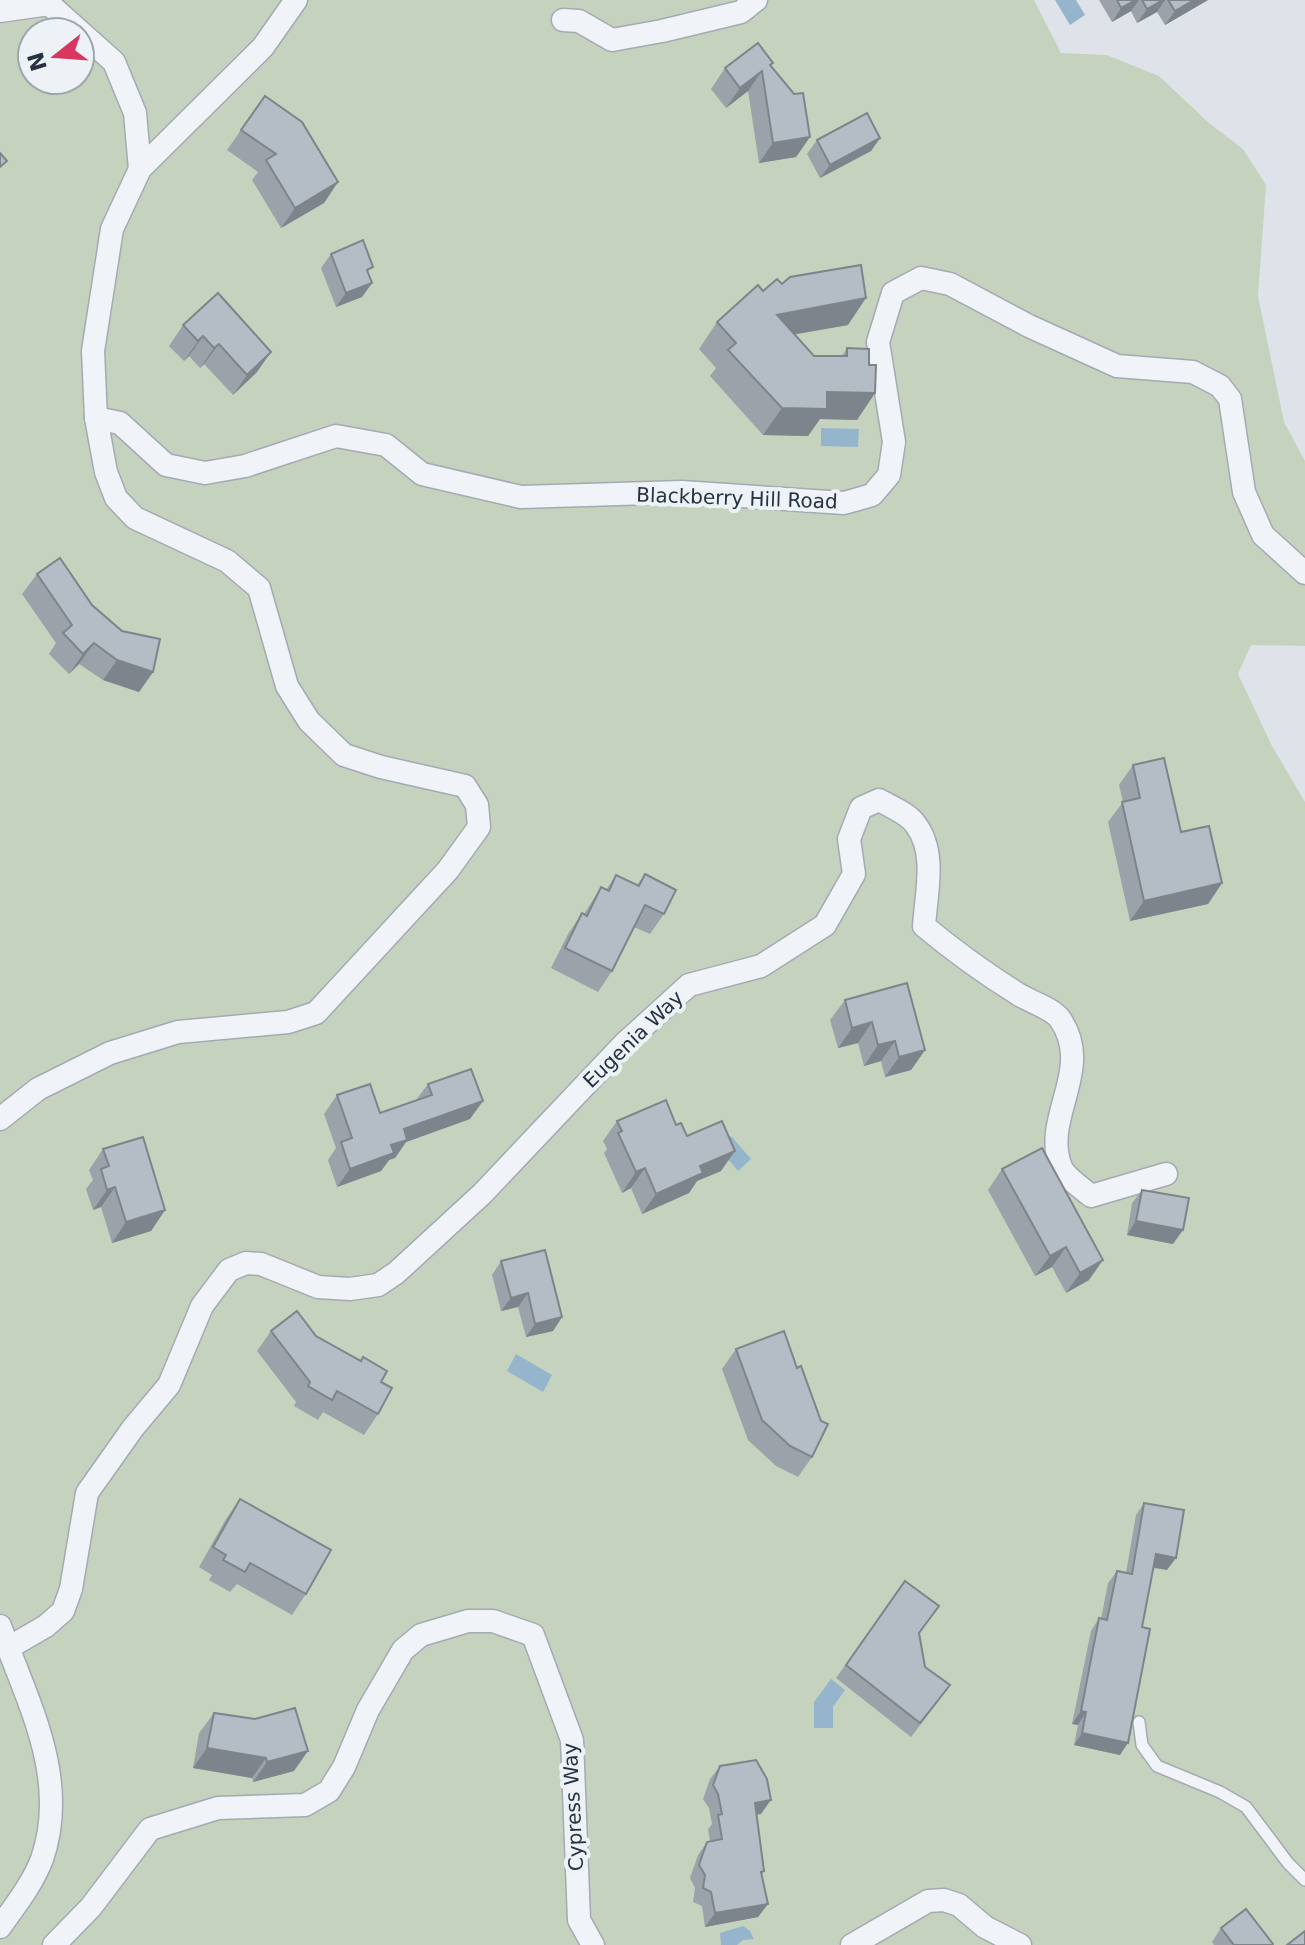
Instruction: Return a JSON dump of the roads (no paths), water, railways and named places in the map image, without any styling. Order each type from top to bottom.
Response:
[{"type":"street","points":[[0,1119],[38,1089],[110,1053],[178,1032],[288,1022],[316,1013],[429,892],[479,827],[477,805],[465,786],[381,767],[344,755],[309,721],[287,686],[259,588],[227,561],[135,518],[116,498],[106,472],[96,418],[93,351],[112,229],[140,169],[263,47],[296,0]]},
{"type":"street","points":[[563,20],[579,21],[612,40],[741,12],[756,0]]},
{"type":"street","points":[[0,11],[49,4],[114,62],[135,113],[140,169]]},
{"type":"street","name":"Blackberry Hill Road","points":[[96,418],[120,423],[166,465],[205,473],[245,466],[336,436],[386,445],[422,474],[521,497],[682,492],[844,503],[872,495],[889,475],[894,442],[878,342],[893,293],[921,278],[950,284],[1029,326],[1117,366],[1193,372],[1220,386],[1230,399],[1244,492],[1263,535],[1305,573]]},
{"type":"street","name":"Eugenia Way","points":[[4,1637],[46,1626],[63,1611],[71,1589],[87,1493],[133,1428],[169,1385],[202,1306],[229,1270],[246,1263],[261,1264],[318,1287],[350,1289],[378,1285],[396,1273],[482,1194],[624,1044],[689,985],[761,966],[825,925],[854,874],[849,839],[861,808],[879,800],[917,825],[929,855],[924,926],[1018,994],[1059,1017],[1072,1047],[1070,1087],[1054,1134],[1061,1169],[1091,1196],[1166,1174]]},
{"type":"street","name":"Cypress Way","points":[[54,1945],[91,1907],[150,1829],[218,1808],[305,1805],[329,1791],[344,1767],[368,1710],[403,1650],[421,1635],[468,1621],[493,1621],[533,1635],[572,1740],[579,1920],[593,1945]]},
{"type":"street","points":[[0,1927],[41,1862],[49,1835],[51,1806],[50,1775],[44,1746],[4,1637]]},
{"type":"street","points":[[852,1945],[928,1901],[944,1900],[959,1905],[985,1927],[1020,1945]]},
{"type":"lane","points":[[1139,1722],[1142,1745],[1157,1766],[1220,1792],[1246,1807],[1288,1863],[1305,1880]]},
{"type":"water","points":[[1055,0],[1076,0],[1085,15],[1070,25]]},
{"type":"water","points":[[821,428],[859,429],[858,447],[821,446]]},
{"type":"water","points":[[731,1136],[751,1159],[738,1171],[718,1147]]},
{"type":"water","points":[[516,1354],[552,1375],[543,1392],[507,1371]]},
{"type":"water","points":[[831,1679],[845,1690],[833,1707],[833,1728],[814,1728],[814,1702]]},
{"type":"water","points":[[743,1926],[754,1939],[743,1940],[737,1945],[721,1945],[720,1933]]}]
